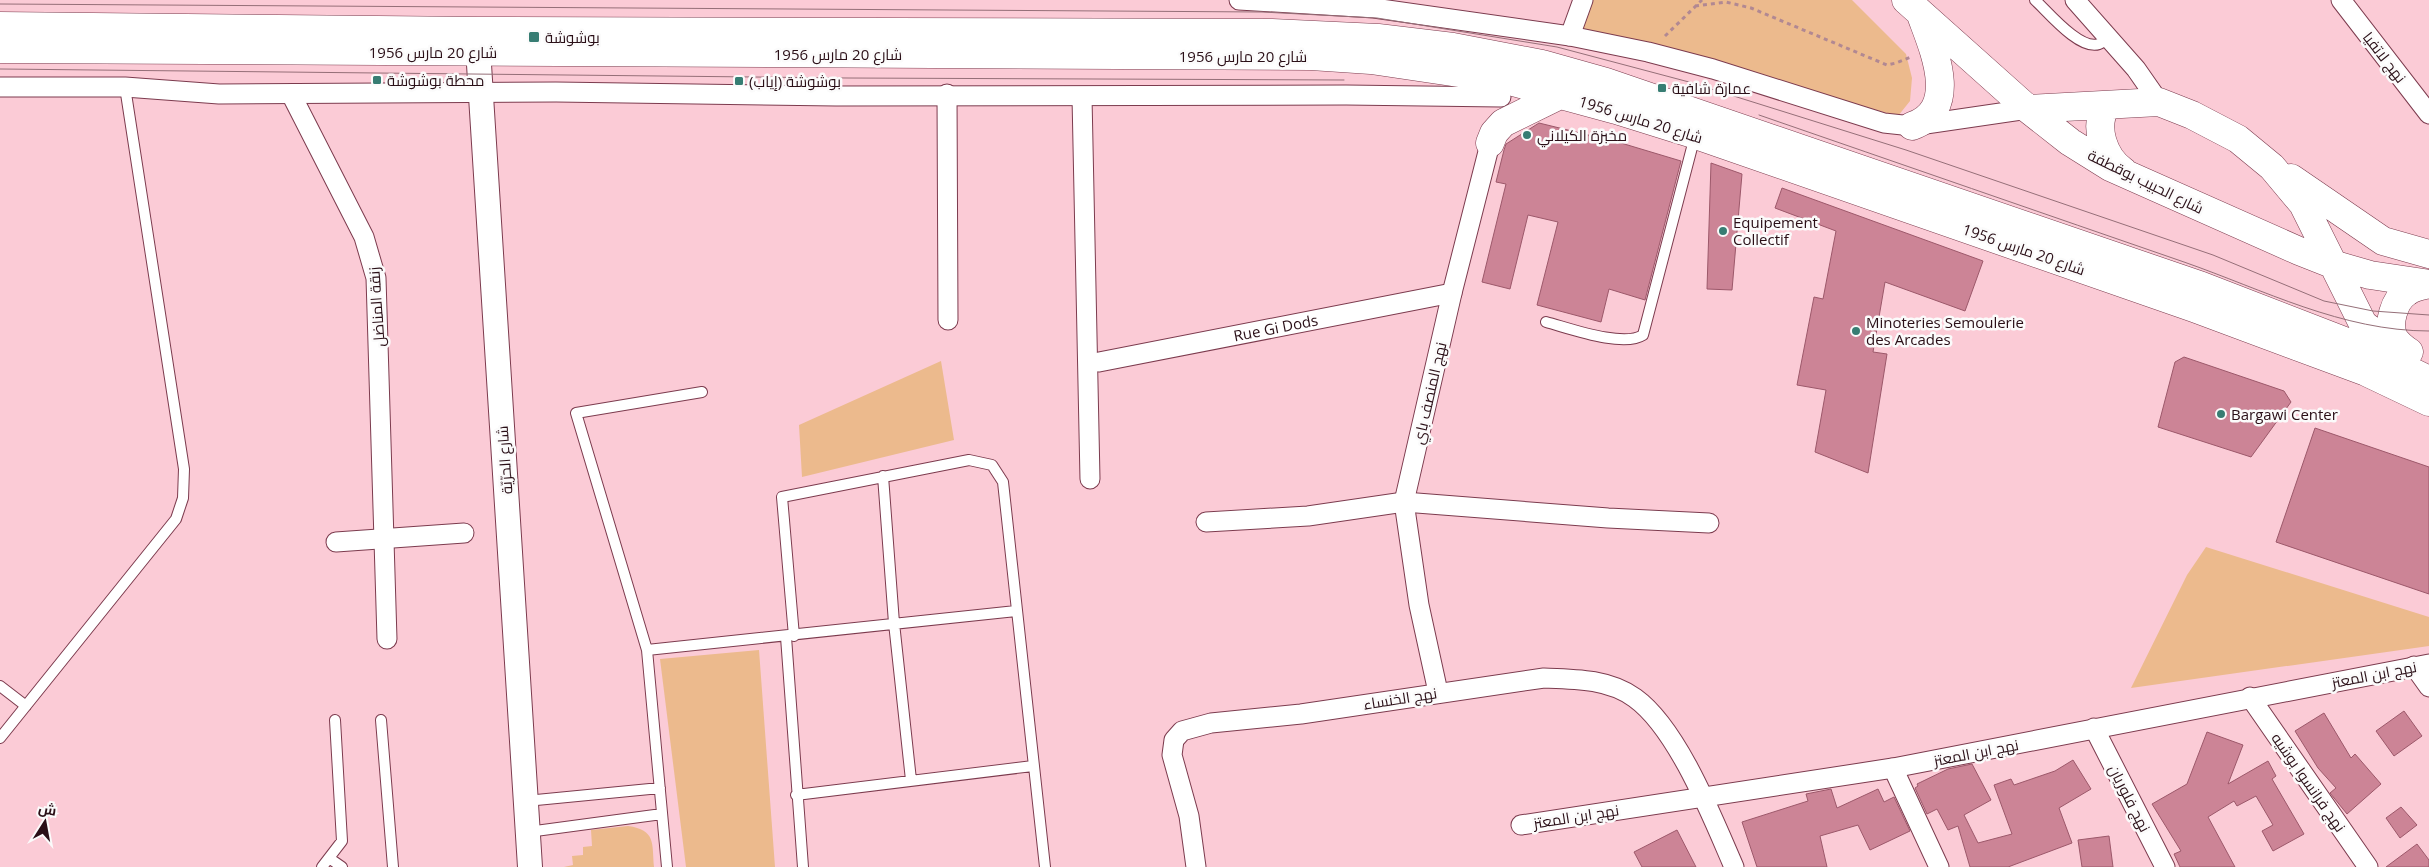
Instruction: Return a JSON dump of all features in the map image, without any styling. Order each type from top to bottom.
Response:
[{"type":"main road","points":[[1912,4],[1933,47],[1940,74],[1938,97],[1929,117],[1912,126]]},
{"type":"main road","points":[[1912,4],[1946,24],[2036,97],[2062,104],[2102,106]]},
{"type":"main road","name":"شارع الحبيب بوقطفة","points":[[1912,4],[2028,109],[2088,154],[2136,179],[2332,264],[2370,275],[2429,284]]},
{"type":"main road","name":"شارع 20 مارس 1956","points":[[0,26],[477,42]]},
{"type":"main road","name":"شارع 20 مارس 1956","points":[[0,49],[1272,33],[1378,38],[1696,135],[2194,308],[2366,372],[2429,402]]},
{"type":"main road","name":"شارع 20 مارس 1956","points":[[1506,78],[1575,73],[1653,96],[2202,286],[2365,349],[2429,380]]},
{"type":"main road","points":[[1490,143],[1494,133],[1502,123],[1560,94]]},
{"type":"main road","points":[[2028,109],[2159,102],[2219,128],[2238,139],[2272,167],[2332,205],[2383,241],[2429,254]]},
{"type":"main road","points":[[2102,106],[2100,125],[2107,153],[2120,169],[2136,179]]},
{"type":"main road","points":[[2272,167],[2303,204],[2364,324],[2377,335],[2423,360]]},
{"type":"main road","points":[[2423,360],[2397,342],[2393,335],[2392,320],[2395,306],[2408,290],[2429,284]]},
{"type":"main road","name":"شارع 20 مارس 1956","points":[[2365,349],[2423,360]]},
{"type":"street","points":[[1239,0],[1272,0],[1384,9],[1570,36],[1648,52],[1780,89],[1866,118],[1894,125],[1912,126],[2028,109]]},
{"type":"street","points":[[1570,36],[1583,0]]},
{"type":"street","points":[[2075,0],[2136,69],[2159,102]]},
{"type":"street","name":"نهج لاتفيا","points":[[2340,0],[2429,114]]},
{"type":"street","name":"شارع الحرّيّة","points":[[477,42],[530,867]]},
{"type":"street","name":"شارع 20 مارس 1956","points":[[0,87],[125,87],[220,94],[947,94],[1082,97],[1346,95],[1506,78]]},
{"type":"street","name":"نهج المنصف باي","points":[[1438,692],[1419,605],[1404,502],[1452,294],[1506,78]]},
{"type":"street","name":"زنقة المناضل","points":[[291,94],[366,242],[376,278],[387,639]]},
{"type":"street","points":[[947,94],[948,320]]},
{"type":"street","points":[[1082,97],[1090,479]]},
{"type":"street","name":"Rue Gi Dods","points":[[1099,362],[1452,294]]},
{"type":"street","points":[[1206,522],[1308,516],[1404,502],[1709,524]]},
{"type":"street","points":[[336,542],[464,533]]},
{"type":"street","points":[[2422,665],[2429,687]]},
{"type":"street","name":"نهج ابن المعتز","points":[[1521,825],[1893,768],[2422,665]]},
{"type":"street","name":"نهج الخنساء","points":[[1196,867],[1189,816],[1172,755],[1174,740],[1182,731],[1211,723],[1301,714],[1438,692],[1544,678],[1582,679],[1608,685],[1635,697],[1653,713],[1705,798],[1734,867]]},
{"type":"street","name":"نهج فرانسوا بوشيه","points":[[2250,697],[2368,867]]},
{"type":"street","name":"نهج فلوريان","points":[[2094,728],[2165,867]]},
{"type":"street","points":[[1893,768],[1939,867]]},
{"type":"lane","points":[[2035,0],[2071,35],[2088,44],[2098,45],[2109,38]]},
{"type":"lane","points":[[0,738],[176,520],[183,498],[184,469],[125,87]]},
{"type":"lane","points":[[1546,322],[1621,340],[1636,340],[1643,336],[1696,135]]},
{"type":"lane","points":[[667,867],[647,650],[576,413],[702,392]]},
{"type":"lane","points":[[803,867],[796,795],[782,496],[969,460],[992,465],[1003,482],[1045,867]]},
{"type":"lane","points":[[883,476],[894,623],[911,780]]},
{"type":"lane","points":[[647,650],[1016,611]]},
{"type":"lane","points":[[0,686],[26,706]]},
{"type":"lane","points":[[322,867],[342,841],[335,720]]},
{"type":"lane","points":[[381,720],[393,867]]},
{"type":"lane","points":[[796,795],[1034,766]]},
{"type":"lane","points":[[526,801],[660,788]]},
{"type":"lane","points":[[528,832],[662,814]]},
{"type":"lane","points":[[329,858],[342,867]]},
{"type":"path","points":[[1648,52],[1702,0]]},
{"type":"path","points":[[1696,6],[1726,2],[1751,8],[1887,64],[1896,63],[1933,47]]},
{"type":"shaded area","points":[[1584,0],[1852,0],[1906,54],[1912,78],[1910,101],[1898,116],[1584,30],[1575,20]]},
{"type":"shaded area","points":[[941,361],[954,440],[802,477],[799,425]]},
{"type":"shaded area","points":[[2206,547],[2429,617],[2429,646],[2131,688],[2187,575]]},
{"type":"shaded area","points":[[759,650],[775,867],[686,867],[660,659]]},
{"type":"shaded area","points":[[628,826],[648,834],[651,839],[654,867],[564,867],[573,865],[572,856],[583,855],[583,847],[592,846],[591,830]]},
{"type":"building","points":[[1539,123],[1621,143],[1681,161],[1645,300],[1609,289],[1601,322],[1537,305],[1558,222],[1528,215],[1510,289],[1482,282],[1506,184],[1496,182],[1506,144]]},
{"type":"building","name":"Equipement Collectif","points":[[1711,163],[1742,174],[1732,290],[1707,289]]},
{"type":"building","name":"Minoteries Semoulerie des Arcades","points":[[1782,188],[1983,261],[1965,311],[1885,282],[1873,352],[1887,354],[1868,473],[1815,452],[1826,390],[1797,385],[1814,297],[1823,299],[1836,231],[1775,208]]},
{"type":"building","name":"Bargawi Center","points":[[2184,357],[2284,391],[2291,402],[2251,457],[2158,427],[2175,362]]},
{"type":"building","points":[[2315,428],[2429,467],[2429,594],[2276,542]]},
{"type":"building","points":[[2404,711],[2422,736],[2394,756],[2376,731]]},
{"type":"building","points":[[2324,713],[2351,758],[2355,754],[2381,784],[2347,814],[2330,793],[2336,788],[2318,768],[2295,731]]},
{"type":"building","points":[[2207,732],[2243,745],[2228,784],[2268,761],[2276,776],[2272,779],[2304,834],[2273,851],[2262,831],[2273,825],[2256,796],[2237,806],[2234,801],[2208,817],[2235,867],[2180,867],[2174,854],[2181,851],[2152,804],[2187,784]]},
{"type":"building","points":[[2073,760],[2091,789],[2059,808],[2072,843],[2008,867],[1970,867],[1958,826],[1948,830],[1937,809],[1927,814],[1915,788],[1918,786],[1917,784],[1948,769],[1972,764],[1991,800],[1964,815],[1978,843],[2012,834],[1994,785],[2011,779],[2014,785],[2055,771]]},
{"type":"building","points":[[1831,789],[1837,808],[1878,789],[1884,802],[1894,797],[1910,831],[1870,850],[1858,825],[1820,836],[1827,867],[1757,867],[1742,822],[1808,801],[1806,794]]},
{"type":"building","points":[[2401,807],[2417,825],[2400,838],[2386,818]]},
{"type":"building","points":[[1677,830],[1696,867],[1642,867],[1634,852]]},
{"type":"building","points":[[2109,836],[2113,867],[2082,867],[2078,840]]},
{"type":"building","points":[[2417,844],[2429,860],[2429,867],[2386,867]]},
{"type":"tram line","points":[[0,4],[1262,12],[1377,18],[1557,47],[1689,82],[1906,150],[2213,255],[2324,301],[2373,311],[2429,315]]},
{"type":"tram line","points":[[0,69],[848,78],[1344,80]]},
{"type":"tram line","points":[[1759,115],[2184,262],[2334,317],[2397,329],[2429,331]]},
{"type":"place","name":"بوشوشة","points":[[534,37]]},
{"type":"place","name":"محطة بوشوشة","points":[[377,80]]},
{"type":"place","name":"بوشوشة (إياب)","points":[[739,81]]},
{"type":"place","name":"عمارة شافية","points":[[1662,88]]},
{"type":"place","name":"مخبزة الكيلاني","points":[[1527,135]]},
{"type":"place","name":"Equipement Collectif","points":[[1723,231]]},
{"type":"place","name":"Minoteries Semoulerie des Arcades","points":[[1856,331]]},
{"type":"place","name":"Bargawi Center","points":[[2221,414]]}]
